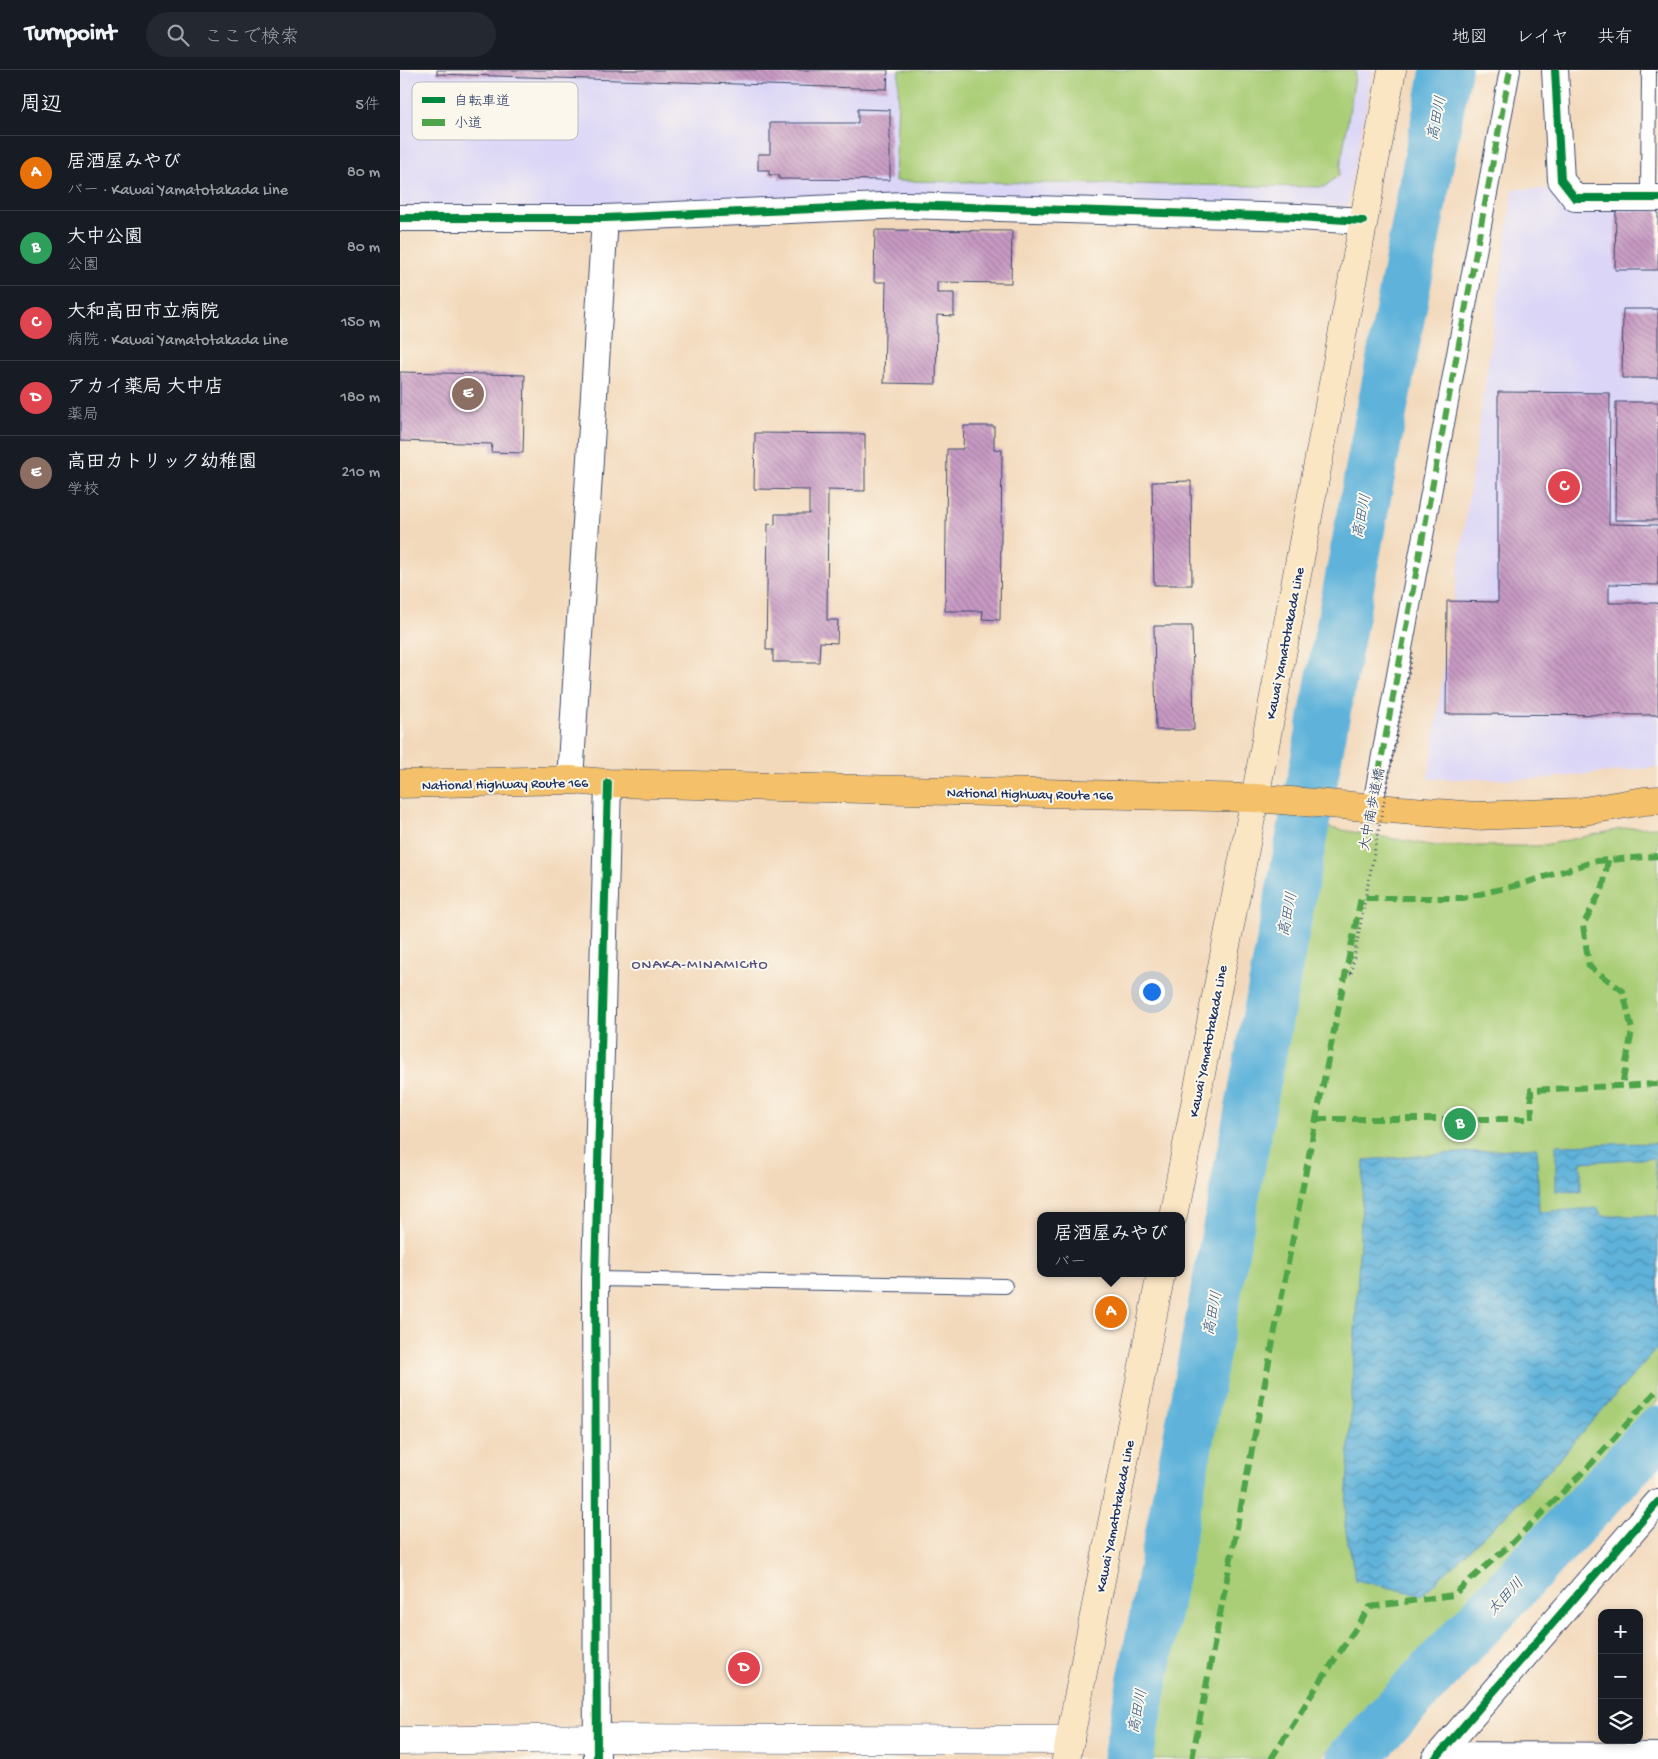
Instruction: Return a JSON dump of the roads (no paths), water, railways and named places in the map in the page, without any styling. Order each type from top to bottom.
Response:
[{"type":"highway","name":"National Highway Route 166","points":[[400,784],[570,780],[608,783],[1264,799],[1475,816],[1578,812],[1658,800]]},
{"type":"main road","name":"Kawai Yamatotakada Line","points":[[1174,1212],[1264,799],[1363,222],[1392,70]]},
{"type":"main road","name":"Kawai Yamatotakada Line","points":[[1068,1750],[1161,1277]]},
{"type":"street","points":[[1372,809],[1510,70]]},
{"type":"street","points":[[1555,70],[1561,180],[1575,198],[1653,198]]},
{"type":"street","points":[[400,218],[604,218],[905,205],[1288,216],[1363,222]]},
{"type":"street","points":[[570,780],[604,218]]},
{"type":"street","points":[[597,1748],[596,1279],[608,783]]},
{"type":"street","points":[[1438,1757],[1658,1502]]},
{"type":"street","points":[[400,1741],[597,1748],[1068,1750]]},
{"type":"street","points":[[1438,1757],[1658,1756]]},
{"type":"lane","points":[[1649,70],[1653,198]]},
{"type":"lane","points":[[596,1279],[1005,1286]]},
{"type":"water","points":[[1658,1143],[1658,1189],[1654,1158],[1581,1162],[1581,1192],[1556,1191],[1556,1145]]},
{"type":"water","points":[[1537,1147],[1539,1212],[1598,1208],[1602,1216],[1658,1216],[1658,1347],[1525,1497],[1422,1595],[1356,1580],[1345,1527],[1364,1160]]},
{"type":"waterway","name":"高田川","points":[[1128,1759],[1446,70]]},
{"type":"waterway","name":"太田川","points":[[1352,1759],[1658,1432]]},
{"type":"place","name":"高田カトリック幼稚園","points":[[468,394]]},
{"type":"place","name":"大和高田市立病院","points":[[1564,487]]},
{"type":"place","name":"大中公園","points":[[1460,1124]]},
{"type":"place","name":"居酒屋みやび","points":[[1111,1312]]},
{"type":"place","name":"アカイ薬局 大中店","points":[[744,1668]]},
{"type":"district","name":"ONAKA-MINAMICHO","points":[[700,963]]}]
